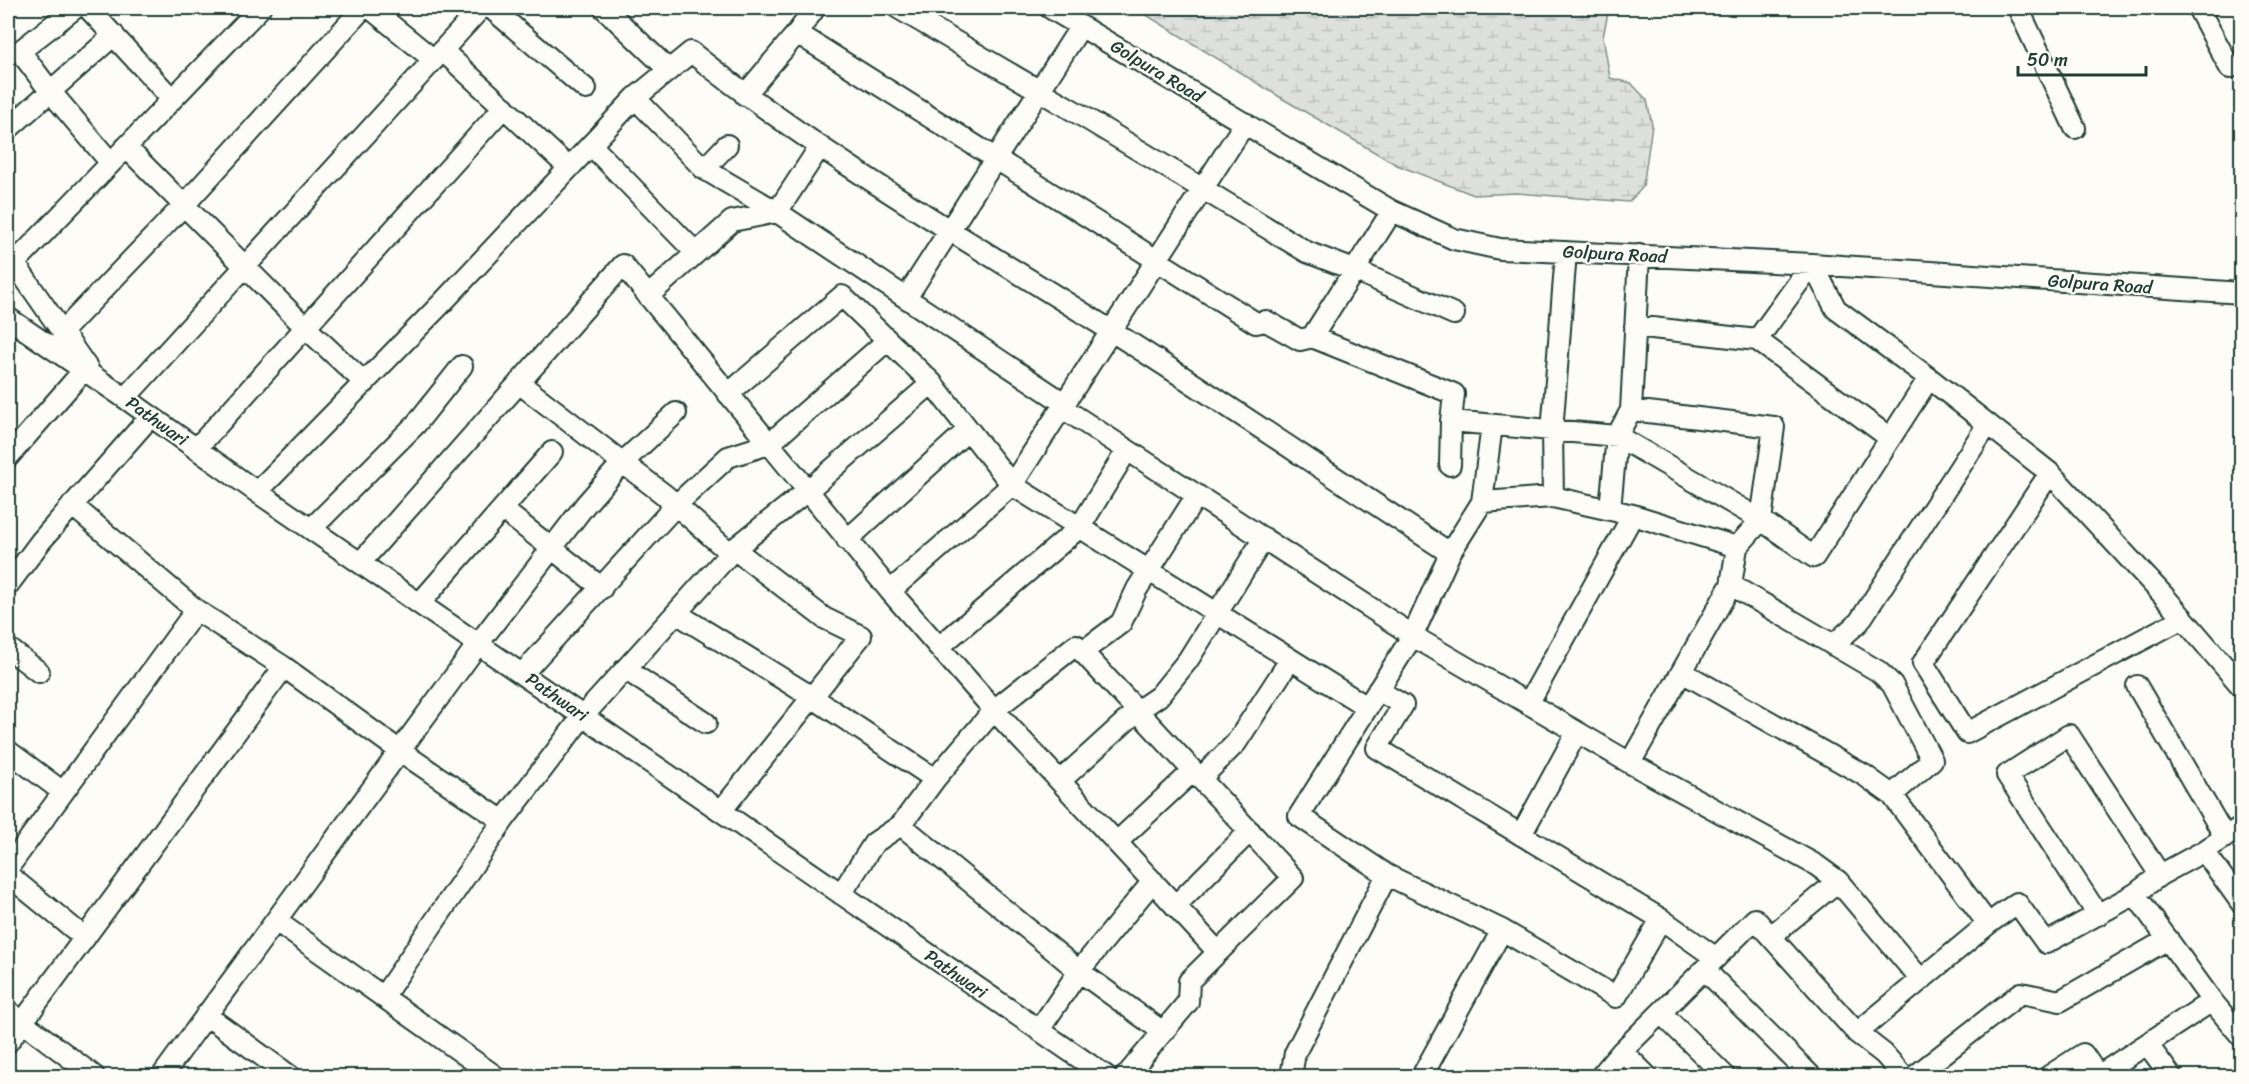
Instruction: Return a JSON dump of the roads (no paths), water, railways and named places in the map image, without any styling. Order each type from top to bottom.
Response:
[{"type":"street","points":[[75,8],[20,51],[50,91],[111,163]]},
{"type":"street","points":[[88,8],[172,99]]},
{"type":"street","points":[[8,457],[89,374],[62,332],[10,262],[111,163],[260,8]]},
{"type":"street","points":[[62,332],[184,204],[363,8]]},
{"type":"street","points":[[370,8],[439,55],[504,107],[569,168]]},
{"type":"street","points":[[125,398],[481,8]]},
{"type":"street","points":[[491,8],[586,89]]},
{"type":"street","points":[[606,8],[669,70]]},
{"type":"street","points":[[745,95],[815,8]]},
{"type":"street","points":[[898,8],[1307,252],[1454,314]]},
{"type":"street","name":"Golpura Road","points":[[1050,8],[1392,211],[1454,239],[1500,249],[1812,264],[2241,294]]},
{"type":"street","points":[[2018,8],[2075,128]]},
{"type":"street","points":[[2198,8],[2230,68]]},
{"type":"street","points":[[906,298],[1081,26]]},
{"type":"street","points":[[796,33],[994,160],[1256,323],[1266,321],[1300,340],[1312,337],[1454,394],[1450,465]]},
{"type":"street","points":[[8,129],[114,35]]},
{"type":"street","points":[[257,492],[365,383],[635,98],[691,52],[745,95],[819,148],[1111,330],[1450,553]]},
{"type":"street","points":[[635,98],[704,169],[777,212],[1127,450],[1413,635],[1630,763],[1816,865],[1838,881],[1921,980]]},
{"type":"street","points":[[196,449],[504,107]]},
{"type":"street","points":[[890,591],[1012,485],[1245,123]]},
{"type":"street","points":[[591,145],[696,253]]},
{"type":"street","points":[[704,169],[727,145]]},
{"type":"street","points":[[126,147],[306,328],[365,383]]},
{"type":"street","points":[[648,296],[732,221],[777,212],[819,148]]},
{"type":"street","points":[[1312,337],[1392,211]]},
{"type":"street","points":[[1553,497],[1552,432],[1566,252]]},
{"type":"street","points":[[1610,509],[1617,436],[1631,410],[1639,255]]},
{"type":"street","points":[[1757,340],[1812,264],[1836,309],[1929,378],[2050,473],[2183,618],[2241,687]]},
{"type":"street","points":[[361,562],[623,265],[890,591],[994,710],[1218,952]]},
{"type":"street","points":[[728,394],[842,297],[932,383],[1012,485],[1367,708]]},
{"type":"street","name":"Pathwari","points":[[8,318],[1106,1077]]},
{"type":"street","points":[[1635,326],[1757,340],[1890,438]]},
{"type":"street","points":[[522,674],[676,505],[728,457],[769,444],[888,340]]},
{"type":"street","points":[[312,528],[416,424],[462,366]]},
{"type":"street","points":[[1451,421],[1552,432],[1617,436],[1761,520],[1814,557],[1929,378]]},
{"type":"street","points":[[519,383],[732,551],[824,618],[861,636],[721,811]]},
{"type":"street","points":[[383,997],[503,821],[583,716],[732,551],[807,491],[932,383]]},
{"type":"street","points":[[1630,763],[1731,585],[1737,547],[1761,520],[1774,427],[1631,410]]},
{"type":"street","points":[[162,1077],[478,644],[586,504],[622,462],[676,413]]},
{"type":"street","points":[[8,585],[41,542],[150,417]]},
{"type":"street","points":[[1833,645],[1860,622],[1988,424]]},
{"type":"street","points":[[1492,425],[1482,502],[1450,553],[1413,635],[1299,816],[1387,875],[1502,930],[1616,997],[1661,919]]},
{"type":"street","points":[[847,540],[968,430]]},
{"type":"street","points":[[939,647],[1080,527],[1127,450]]},
{"type":"street","points":[[420,603],[552,452]]},
{"type":"street","points":[[2050,473],[1923,663],[1967,733],[2183,618]]},
{"type":"street","points":[[1082,652],[1121,623],[1149,570],[1197,495]]},
{"type":"street","points":[[1482,502],[1553,497],[1610,509],[1737,547]]},
{"type":"street","points":[[72,506],[196,610],[284,667],[400,751],[503,821]]},
{"type":"street","points":[[502,509],[602,588]]},
{"type":"street","points":[[1528,704],[1632,515]]},
{"type":"street","points":[[1060,781],[1137,711],[1159,696],[1188,660],[1264,538]]},
{"type":"street","points":[[1731,585],[1878,671],[1892,684],[1932,760],[1892,795]]},
{"type":"street","points":[[8,868],[196,610]]},
{"type":"street","points":[[676,613],[812,697],[935,779]]},
{"type":"street","points":[[841,894],[874,843],[901,825],[935,779],[994,710],[1076,645],[1293,878],[1190,981],[1188,1002],[1126,1077]]},
{"type":"street","points":[[8,648],[39,672]]},
{"type":"street","points":[[1116,842],[1236,743],[1290,660]]},
{"type":"street","points":[[8,1042],[15,1017],[85,938],[284,667]]},
{"type":"street","points":[[626,669],[706,723]]},
{"type":"street","points":[[1682,672],[1864,775],[1892,795],[1988,924]]},
{"type":"street","points":[[1857,1033],[1988,924],[2017,903],[2046,943],[2135,894],[2160,875],[2233,831],[2137,686]]},
{"type":"street","points":[[1378,690],[1403,705],[1377,748],[1661,919],[1710,964],[1811,1077]]},
{"type":"street","points":[[1521,835],[1577,732]]},
{"type":"street","points":[[2097,915],[2007,775],[2069,735],[2160,875]]},
{"type":"street","points":[[8,751],[63,792]]},
{"type":"street","points":[[901,825],[1078,971],[1162,1032]]},
{"type":"street","points":[[1176,906],[1250,831]]},
{"type":"street","points":[[2204,850],[2241,904]]},
{"type":"street","points":[[8,875],[85,938]]},
{"type":"street","points":[[1291,1077],[1295,1053],[1387,875]]},
{"type":"street","points":[[1039,1030],[1078,971],[1153,881]]},
{"type":"street","points":[[1771,936],[1838,881]]},
{"type":"street","points":[[2135,894],[2212,1001],[2241,1036]]},
{"type":"street","points":[[1601,1077],[1622,1051],[1755,919],[1857,1033],[1884,1054],[1903,1077]]},
{"type":"street","points":[[276,921],[495,1077]]},
{"type":"street","points":[[1422,1077],[1502,930]]},
{"type":"street","points":[[1916,1077],[2022,993],[2060,1001],[2168,939]]},
{"type":"street","points":[[2049,1077],[2084,1054],[2098,1076],[2212,1001]]},
{"type":"street","points":[[1661,1013],[1725,1077]]},
{"type":"street","points":[[206,1015],[290,1077]]},
{"type":"street","points":[[15,1017],[94,1077]]},
{"type":"street","points":[[2147,1044],[2171,1077]]},
{"type":"street","points":[[1622,1051],[1647,1077]]}]
